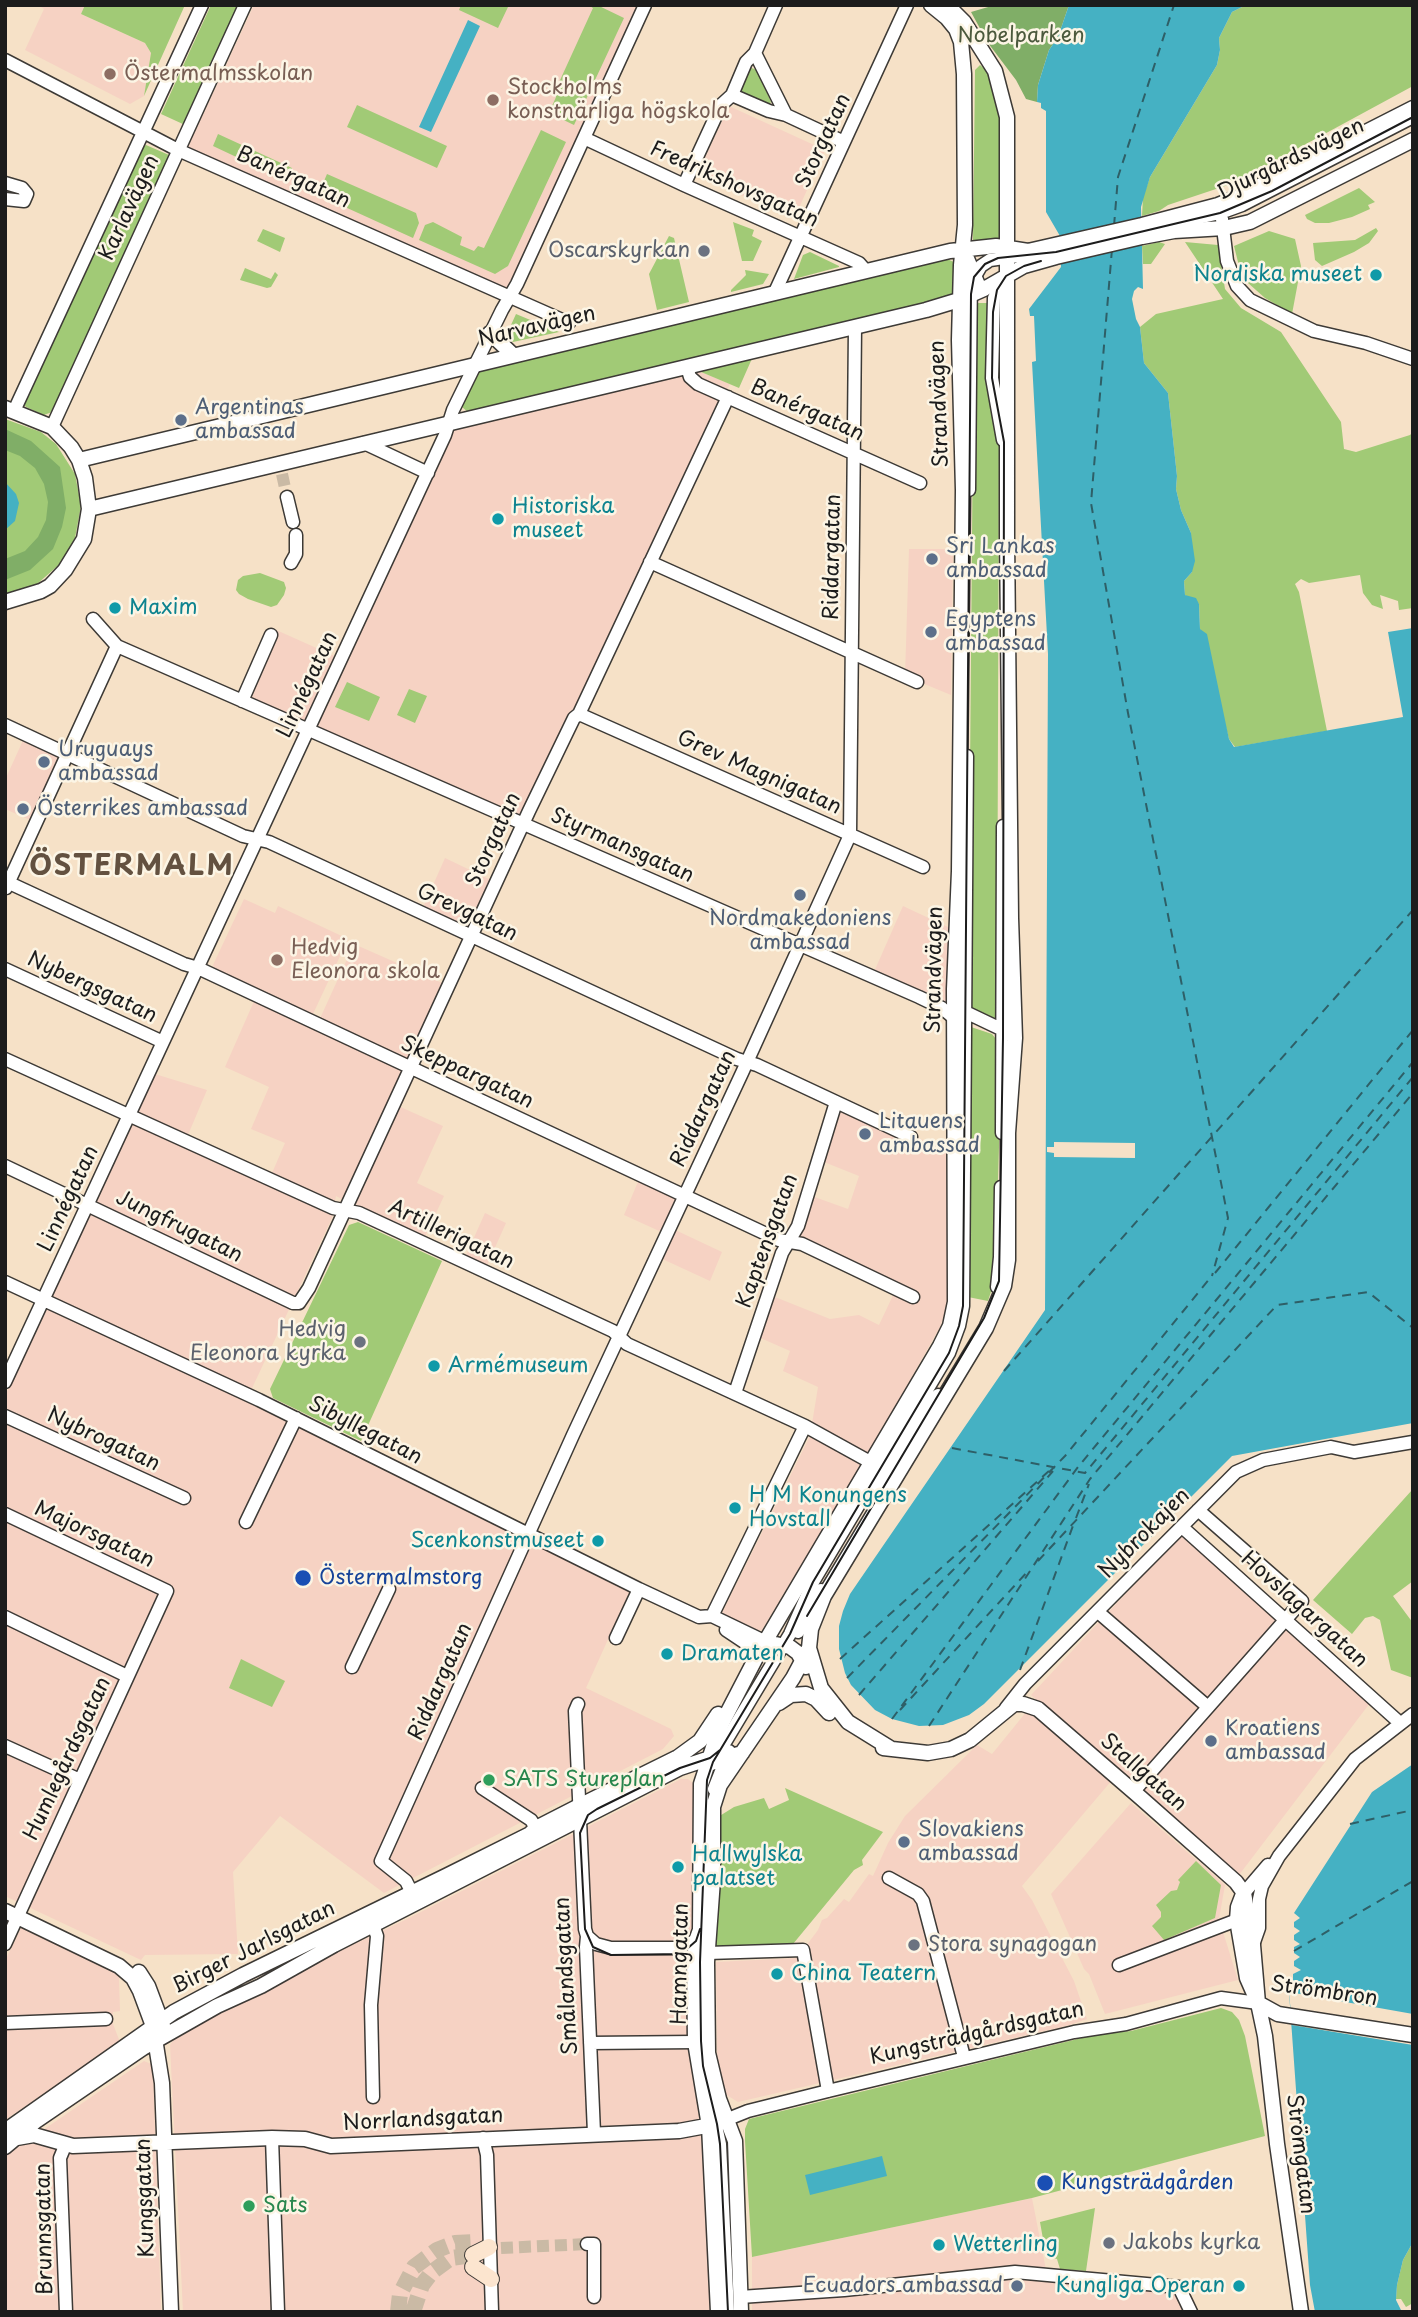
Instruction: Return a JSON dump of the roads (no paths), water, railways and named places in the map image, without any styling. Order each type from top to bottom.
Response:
[{"type":"main road","points":[[491,2279],[473,2254],[495,2248]]},
{"type":"street","name":"Karlavägen","points":[[10,409],[202,5]]},
{"type":"street","name":"Karlavägen","points":[[52,427],[245,5]]},
{"type":"street","name":"Linnégatan","points":[[5,1382],[428,473],[453,410],[645,5]]},
{"type":"street","points":[[684,185],[721,105],[732,95],[746,62],[755,53],[776,5]]},
{"type":"street","name":"Storgatan","points":[[775,292],[907,5]]},
{"type":"street","name":"Strandvägen","points":[[762,1647],[940,1346],[953,1314],[959,1012],[963,490],[972,284],[963,249],[964,74],[961,42],[956,29],[947,18],[930,5]]},
{"type":"street","points":[[775,1706],[806,1655],[813,1619],[824,1596],[995,1311],[1004,1286],[1008,1260],[1008,1133],[1015,1038],[1010,863],[1006,276],[1009,157],[1007,117],[1002,91],[990,62],[964,22],[947,5]]},
{"type":"street","points":[[755,53],[786,116]]},
{"type":"street","points":[[964,74],[972,62],[980,59],[990,62]]},
{"type":"street","name":"Banérgatan","points":[[5,60],[178,150],[569,323]]},
{"type":"street","points":[[732,95],[844,142]]},
{"type":"street","name":"Djurgårdsvägen","points":[[1221,216],[1271,181],[1413,108]]},
{"type":"street","name":"Djurgårdsvägen","points":[[1142,231],[1221,216],[1413,117]]},
{"type":"street","name":"Djurgårdsvägen","points":[[1142,231],[1174,231],[1221,216],[1274,195],[1413,124]]},
{"type":"street","name":"Fredrikshovsgatan","points":[[584,138],[859,263],[866,271]]},
{"type":"street","name":"Djurgårdsvägen","points":[[1221,216],[1250,222],[1413,139]]},
{"type":"street","points":[[5,183],[22,188],[27,198],[20,201],[5,199]]},
{"type":"street","points":[[1221,216],[1227,261],[1237,286],[1250,300],[1314,331],[1366,343],[1413,359]]},
{"type":"street","points":[[89,509],[281,469],[364,443],[855,327],[972,284],[1006,276],[1056,252],[1142,231]]},
{"type":"street","points":[[963,249],[972,284]]},
{"type":"street","name":"Narvavägen","points":[[79,460],[963,249],[1056,252]]},
{"type":"street","points":[[972,284],[981,266],[1006,252]]},
{"type":"street","points":[[725,1755],[787,1645],[984,1318],[995,1294],[1000,1257],[1003,1030],[1004,442],[992,378],[994,298],[1006,276]]},
{"type":"street","name":"Riddargatan","points":[[412,1893],[406,1881],[381,1861],[850,835],[855,327]]},
{"type":"street","points":[[490,333],[513,355]]},
{"type":"street","name":"Banérgatan","points":[[687,367],[690,377],[698,383],[920,483]]},
{"type":"street","name":"Storgatan","points":[[299,1303],[304,1298],[573,718],[579,714],[728,397]]},
{"type":"street","points":[[5,602],[41,591],[50,586],[65,570],[83,539],[89,509],[85,478],[71,447],[52,427],[10,409]]},
{"type":"street","points":[[364,443],[428,473]]},
{"type":"street","points":[[287,497],[293,522]]},
{"type":"street","points":[[291,563],[296,554],[296,535]]},
{"type":"street","points":[[650,562],[916,682]]},
{"type":"street","points":[[6,885],[117,646],[93,620]]},
{"type":"street","points":[[242,701],[271,635]]},
{"type":"street","name":"Styrmansgatan","points":[[117,646],[801,945],[919,996],[934,998],[959,1012],[1003,1030]]},
{"type":"street","name":"Grev Magnigatan","points":[[579,714],[923,867]]},
{"type":"street","name":"Grevgatan","points":[[5,725],[243,836],[258,839],[911,1137]]},
{"type":"street","name":"Skeppargatan","points":[[6,885],[198,968],[684,1196],[787,1243],[802,1244],[913,1297]]},
{"type":"street","name":"Nybergsgatan","points":[[5,970],[163,1042]]},
{"type":"street","name":"Strandvägen","points":[[787,1645],[813,1582],[949,1353],[959,1326],[962,1306],[959,1012]]},
{"type":"street","points":[[1003,1030],[1008,1038],[1008,1133]]},
{"type":"street","name":"Artillerigatan","points":[[5,1059],[333,1208],[359,1213],[613,1331],[630,1346],[806,1426],[872,1463]]},
{"type":"street","name":"Kaptensgatan","points":[[735,1392],[787,1243],[798,1226],[836,1102]]},
{"type":"street","name":"Jungfrugatan","points":[[5,1166],[293,1303],[299,1303]]},
{"type":"street","name":"Sibyllegatan","points":[[5,1282],[296,1418],[639,1589],[699,1617],[709,1616],[762,1647]]},
{"type":"street","name":"Nybrogatan","points":[[5,1416],[184,1499]]},
{"type":"street","points":[[246,1522],[296,1418]]},
{"type":"street","points":[[709,1616],[806,1426]]},
{"type":"street","name":"Nybrokajen","points":[[890,1748],[928,1753],[952,1749],[970,1741],[1006,1708],[1027,1681],[1236,1472],[1264,1460],[1331,1447],[1354,1452],[1413,1442]]},
{"type":"street","points":[[1133,1791],[1302,1601],[1198,1510]]},
{"type":"street","name":"Majorsgatan","points":[[5,1514],[167,1591]]},
{"type":"street","name":"Hovslagargatan","points":[[1182,1527],[1400,1723]]},
{"type":"street","points":[[352,1667],[389,1589]]},
{"type":"street","points":[[616,1638],[639,1589]]},
{"type":"street","name":"Humlegårdsgatan","points":[[5,1944],[14,1913],[80,1780],[167,1591]]},
{"type":"street","points":[[1098,1612],[1208,1707]]},
{"type":"street","points":[[5,1617],[127,1676]]},
{"type":"street","points":[[725,1755],[719,1729],[762,1647],[787,1645],[806,1655]]},
{"type":"street","name":"Birger Jarlsgatan","points":[[160,2031],[246,1982],[551,1829],[678,1758],[700,1741],[762,1647]]},
{"type":"street","points":[[806,1655],[821,1688],[848,1722],[890,1748]]},
{"type":"street","points":[[725,1755],[775,1706],[791,1695],[810,1695],[850,1733],[867,1743],[890,1748]]},
{"type":"street","name":"Smålandsgatan","points":[[578,1704],[575,1711],[594,2133]]},
{"type":"street","name":"Stallgatan","points":[[1006,1708],[1023,1704],[1038,1709],[1236,1882],[1244,1893]]},
{"type":"street","points":[[1253,1945],[1259,1928],[1262,1886],[1279,1856],[1355,1759],[1413,1714]]},
{"type":"street","points":[[5,1746],[80,1780]]},
{"type":"street","name":"Birger Jarlsgatan","points":[[9,2139],[248,1972],[530,1834],[536,1828],[684,1766],[725,1755]]},
{"type":"street","name":"Hamngatan","points":[[725,1755],[701,1784],[700,1930],[696,1941],[695,2042],[719,2123],[736,2150],[741,2305]]},
{"type":"street","name":"Hamngatan","points":[[718,2312],[719,2123],[712,2101],[708,2053],[708,1953],[713,1881],[713,1807],[725,1755]]},
{"type":"street","name":"Hamngatan","points":[[725,1755],[706,1792],[700,1962],[703,2066],[719,2123],[730,2312]]},
{"type":"street","name":"Birger Jarlsgatan","points":[[662,1777],[689,1773],[701,1784]]},
{"type":"street","points":[[482,1788],[531,1821],[536,1828]]},
{"type":"street","name":"Birger Jarlsgatan","points":[[160,2031],[553,1834],[579,1812]]},
{"type":"street","points":[[1258,2003],[1247,1978],[1237,1920],[1238,1907],[1244,1893],[1261,1870],[1279,1856]]},
{"type":"street","points":[[889,1878],[918,1894],[923,1901],[964,2057]]},
{"type":"street","points":[[1244,1893],[1253,1945],[1258,2003]]},
{"type":"street","points":[[5,1902],[14,1913],[125,1971],[140,1991],[160,2031]]},
{"type":"street","points":[[1119,1965],[1237,1920]]},
{"type":"street","points":[[373,1926],[377,1936],[371,2005],[373,2097]]},
{"type":"street","points":[[587,1936],[596,1944],[611,1948],[676,1948],[696,1941]]},
{"type":"street","points":[[708,1953],[803,1950],[828,2091]]},
{"type":"street","name":"Kungsträdgårdsgatan","points":[[719,2123],[748,2111],[964,2057],[1074,2032],[1126,2024],[1221,1998],[1258,2003]]},
{"type":"street","name":"Strömbron","points":[[1258,2003],[1413,2035]]},
{"type":"street","name":"Strömgatan","points":[[1258,2003],[1265,2036],[1301,2312]]},
{"type":"street","name":"Strömbron","points":[[1290,2010],[1413,2027]]},
{"type":"street","points":[[5,2023],[106,2019]]},
{"type":"street","name":"Kungsgatan","points":[[160,2031],[172,2312]]},
{"type":"street","points":[[590,2043],[695,2042]]},
{"type":"street","name":"Norrlandsgatan","points":[[9,2139],[34,2135],[65,2146],[272,2138],[305,2139],[331,2146],[679,2130],[719,2123]]},
{"type":"street","points":[[272,2138],[278,2312]]},
{"type":"street","points":[[483,2138],[487,2155],[495,2248],[491,2279],[492,2312]]},
{"type":"street","name":"Brunnsgatan","points":[[65,2146],[60,2158],[66,2312]]},
{"type":"street","points":[[587,2244],[594,2244],[594,2297]]},
{"type":"street","points":[[741,2305],[845,2290],[1015,2272],[1179,2287],[1191,2312]]},
{"type":"water","points":[[1069,5],[1246,5],[1232,12],[1219,38],[1217,65],[1150,177],[1141,207],[1143,289],[1138,287],[1132,299],[1140,327],[1144,363],[1168,393],[1176,489],[1191,533],[1195,561],[1192,572],[1184,581],[1185,595],[1196,598],[1199,604],[1200,629],[1207,634],[1229,739],[1234,747],[1403,717],[1388,632],[1413,628],[1413,1423],[1232,1456],[984,1704],[969,1715],[943,1725],[919,1726],[892,1719],[875,1710],[851,1685],[839,1649],[839,1626],[843,1611],[850,1594],[1045,1310],[1048,654],[1032,362],[1036,361],[1034,316],[1030,316],[1029,309],[1061,267],[1060,236],[1046,212],[1046,111],[1041,108],[1041,103],[1037,102],[1038,85],[1049,50],[1058,37]]},
{"type":"water","points":[[468,20],[480,26],[431,132],[419,127]]},
{"type":"water","points":[[5,482],[16,494],[19,503],[15,521],[5,530]]},
{"type":"water","points":[[1413,1764],[1413,2242],[1403,2260],[1397,2285],[1396,2300],[1402,2312],[1315,2312],[1310,2285],[1289,1992],[1293,1989],[1293,1974],[1301,1970],[1294,1966],[1294,1961],[1300,1957],[1294,1953],[1294,1947],[1300,1944],[1294,1940],[1294,1935],[1300,1931],[1294,1927],[1294,1922],[1300,1918],[1294,1913],[1372,1792]]},
{"type":"water","points":[[882,2156],[887,2176],[810,2195],[805,2175]]},
{"type":"tunnel","points":[[282,474],[287,497]]},
{"type":"tunnel","points":[[398,2312],[400,2294],[414,2267],[437,2250],[455,2243],[473,2242]]},
{"type":"tunnel","points":[[501,2248],[587,2244]]},
{"type":"tunnel","points":[[413,2312],[422,2285],[432,2272],[451,2258],[473,2255]]},
{"type":"tram line","points":[[728,2312],[720,2144],[703,2066],[701,2041],[700,1962],[707,1780],[713,1762],[790,1634],[813,1582],[949,1353],[963,1306],[971,294],[974,277],[985,264],[998,258],[1056,252],[1220,213],[1272,191],[1413,117]]},
{"type":"tram line","points":[[807,1616],[984,1318],[999,1281],[1003,1038],[1004,442],[992,378],[993,312],[997,290],[1006,276],[1024,266],[1041,261]]},
{"type":"tram line","points":[[700,1929],[696,1941],[681,1954],[611,1955],[593,1947],[585,1929],[580,1833],[588,1815],[597,1809],[680,1768],[710,1758],[720,1750]]},
{"type":"place","name":"Östermalmsskolan","points":[[110,74]]},
{"type":"place","name":"Stockholms konstnärliga högskola","points":[[493,100]]},
{"type":"place","name":"Oscarskyrkan","points":[[704,251]]},
{"type":"place","name":"Nordiska museet","points":[[1376,275]]},
{"type":"place","name":"Argentinas ambassad","points":[[181,420]]},
{"type":"place","name":"Historiska museet","points":[[498,519]]},
{"type":"place","name":"Sri Lankas ambassad","points":[[932,559]]},
{"type":"place","name":"Maxim","points":[[115,608]]},
{"type":"place","name":"Egyptens ambassad","points":[[931,632]]},
{"type":"place","name":"Uruguays ambassad","points":[[44,762]]},
{"type":"place","name":"Österrikes ambassad","points":[[23,809]]},
{"type":"place","name":"Nordmakedoniens ambassad","points":[[800,895]]},
{"type":"place","name":"Hedvig Eleonora skola","points":[[277,960]]},
{"type":"place","name":"Litauens ambassad","points":[[865,1134]]},
{"type":"place","name":"Hedvig Eleonora kyrka","points":[[360,1342]]},
{"type":"place","name":"Armémuseum","points":[[434,1366]]},
{"type":"place","name":"H M Konungens Hovstall","points":[[735,1508]]},
{"type":"place","name":"Scenkonstmuseet","points":[[598,1541]]},
{"type":"place","name":"Östermalmstorg","points":[[303,1578]]},
{"type":"place","name":"Dramaten","points":[[667,1654]]},
{"type":"place","name":"Kroatiens ambassad","points":[[1211,1741]]},
{"type":"place","name":"SATS Stureplan","points":[[489,1780]]},
{"type":"place","name":"Slovakiens ambassad","points":[[904,1842]]},
{"type":"place","name":"Hallwylska palatset","points":[[678,1867]]},
{"type":"place","name":"Stora synagogan","points":[[914,1945]]},
{"type":"place","name":"China Teatern","points":[[777,1974]]},
{"type":"place","name":"Kungsträdgården","points":[[1045,2183]]},
{"type":"place","name":"Sats","points":[[249,2206]]},
{"type":"place","name":"Jakobs kyrka","points":[[1109,2243]]},
{"type":"place","name":"Wetterling","points":[[939,2245]]},
{"type":"place","name":"Ecuadors ambassad","points":[[1017,2286]]},
{"type":"place","name":"Kungliga Operan","points":[[1239,2286]]},
{"type":"district","name":"ÖSTERMALM","points":[[132,867]]},
{"type":"park label","name":"Nobelparken","points":[[1021,36]]}]
